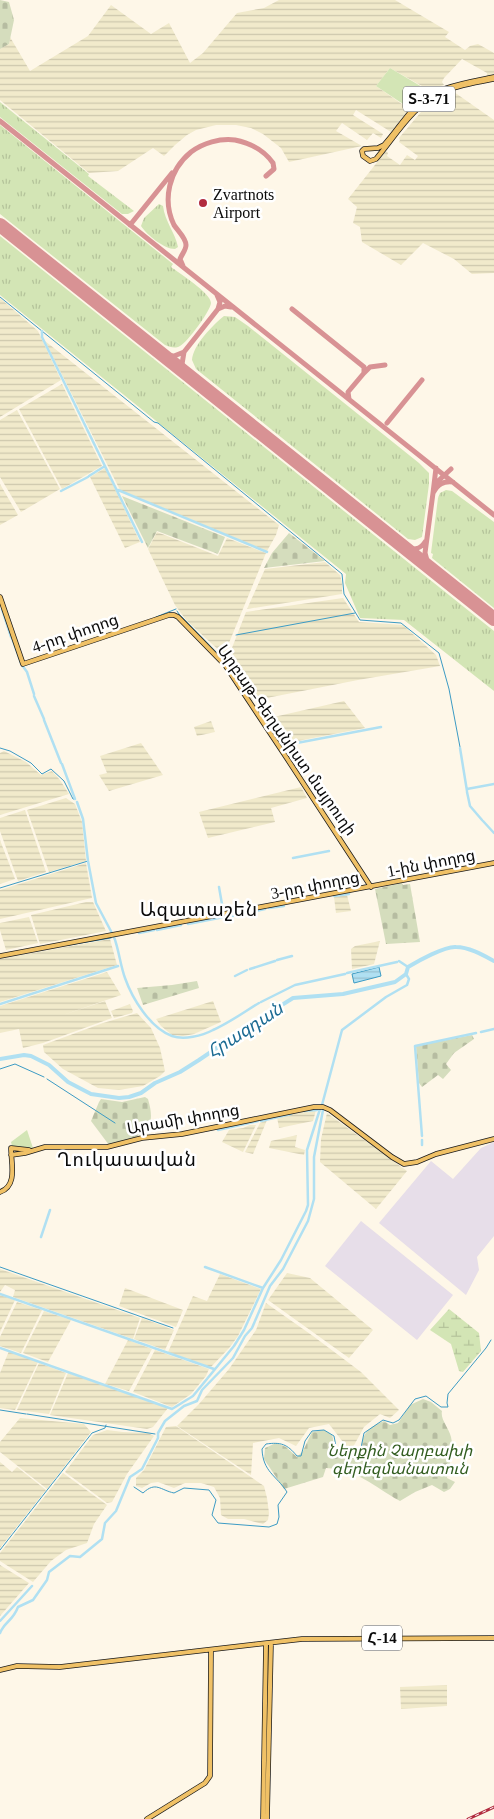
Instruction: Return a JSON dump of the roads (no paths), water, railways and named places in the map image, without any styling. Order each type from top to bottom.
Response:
[{"type":"main road","name":"Տ-3-71","points":[[370,148],[383,146],[415,107],[431,95],[454,85],[494,78]]},
{"type":"main road","name":"Տ-3-71","points":[[376,159],[411,115],[428,100],[448,89],[494,78]]},
{"type":"main road","points":[[364,148],[370,148],[376,153],[376,159],[369,161],[363,155],[364,148]]},
{"type":"main road","name":"4-րդ փողոց","points":[[0,597],[23,664],[169,615],[174,615]]},
{"type":"main road","name":"Արբաթ-Գեղանիստ մայրուղի","points":[[174,615],[225,665],[372,887]]},
{"type":"main road","name":"1-ին փողոց","points":[[372,887],[494,863]]},
{"type":"main road","name":"3-րդ փողոց","points":[[0,956],[372,887]]},
{"type":"main road","name":"Արամի փողոց","points":[[0,1192],[5,1190],[11,1183],[11,1148],[29,1150],[61,1146],[107,1147],[142,1138],[182,1134],[314,1106],[325,1107],[404,1164],[417,1162],[436,1154],[494,1139]]},
{"type":"main road","name":"Արամի փողոց","points":[[11,1155],[25,1153],[29,1150]]},
{"type":"main road","name":"Հ-14","points":[[268,1643],[324,1638],[494,1638]]},
{"type":"main road","points":[[0,1670],[17,1666],[60,1667],[268,1643]]},
{"type":"main road","points":[[263,1819],[268,1643]]},
{"type":"main road","points":[[267,1819],[268,1643]]},
{"type":"main road","points":[[147,1819],[206,1783],[210,1776],[211,1650]]},
{"type":"water","points":[[379,967],[381,976],[354,983],[352,974]]},
{"type":"waterway","points":[[0,297],[154,422],[158,423],[342,574],[344,594],[360,620],[401,623],[439,653],[449,689],[460,747]]},
{"type":"waterway","points":[[42,331],[42,337],[142,542]]},
{"type":"waterway","points":[[89,476],[105,466]]},
{"type":"waterway","points":[[61,491],[88,477]]},
{"type":"waterway","points":[[118,490],[267,552]]},
{"type":"waterway","points":[[2,609],[11,637]]},
{"type":"waterway","points":[[156,617],[176,609]]},
{"type":"waterway","points":[[177,611],[223,659]]},
{"type":"waterway","points":[[236,635],[355,613]]},
{"type":"waterway","points":[[12,638],[21,663]]},
{"type":"waterway","points":[[22,665],[27,672],[34,694]]},
{"type":"waterway","points":[[34,696],[44,719]]},
{"type":"waterway","points":[[44,720],[61,763]]},
{"type":"waterway","points":[[281,746],[381,727]]},
{"type":"waterway","points":[[0,748],[10,751],[31,763],[42,774],[51,769],[64,781],[73,799],[75,799]]},
{"type":"waterway","points":[[460,748],[467,791]]},
{"type":"waterway","points":[[62,764],[75,799]]},
{"type":"waterway","points":[[467,789],[494,784]]},
{"type":"waterway","points":[[467,792],[470,806],[482,820]]},
{"type":"waterway","points":[[77,802],[83,819],[96,903],[113,935]]},
{"type":"waterway","points":[[483,821],[494,833]]},
{"type":"waterway","points":[[293,858],[329,851]]},
{"type":"waterway","points":[[0,888],[88,861]]},
{"type":"waterway","points":[[219,887],[223,910]]},
{"type":"waterway","points":[[334,896],[349,894]]},
{"type":"waterway","points":[[269,908],[284,906]]},
{"type":"waterway","points":[[228,917],[265,909]]},
{"type":"waterway","points":[[188,924],[224,917]]},
{"type":"waterway","points":[[157,930],[181,925]]},
{"type":"waterway","points":[[139,933],[154,930]]},
{"type":"waterway","points":[[114,937],[125,978],[137,1003],[156,1026],[172,1036],[193,1037],[204,1034],[225,1024],[259,1003]]},
{"type":"waterway","points":[[69,945],[111,938]]},
{"type":"waterway","name":"Հրազդան","points":[[0,1059],[24,1055],[31,1056],[49,1065],[68,1082],[91,1094],[119,1098],[129,1097],[141,1093],[155,1083],[180,1072],[293,998],[343,994],[395,982],[406,974],[408,967],[432,954],[451,947],[471,950],[494,961]]},
{"type":"waterway","points":[[277,960],[292,956]]},
{"type":"waterway","points":[[250,969],[275,961]]},
{"type":"waterway","points":[[399,961],[408,967]]},
{"type":"waterway","points":[[347,973],[397,962]]},
{"type":"waterway","points":[[0,1004],[118,966]]},
{"type":"waterway","points":[[235,976],[247,970]]},
{"type":"waterway","points":[[261,1002],[295,985],[345,974]]},
{"type":"waterway","points":[[322,1105],[342,1030],[386,997],[407,985],[409,979],[406,974]]},
{"type":"waterway","points":[[481,1032],[494,1029]]},
{"type":"waterway","points":[[422,1136],[415,1046],[476,1033]]},
{"type":"waterway","points":[[0,1069],[15,1064],[44,1077]]},
{"type":"waterway","points":[[47,1079],[115,1123]]},
{"type":"waterway","points":[[0,1348],[172,1409],[193,1396],[234,1346],[244,1330],[263,1288],[281,1260],[306,1211],[308,1205],[307,1150],[320,1109]]},
{"type":"waterway","points":[[303,1111],[317,1110]]},
{"type":"waterway","points":[[0,1633],[18,1607],[33,1600],[47,1580],[49,1572],[70,1556],[80,1557],[102,1539],[105,1523],[116,1511],[130,1477],[142,1469],[165,1421],[184,1406],[197,1401],[202,1390],[233,1358],[245,1336],[252,1328],[270,1286],[283,1269],[308,1221],[314,1199],[314,1157],[323,1110]]},
{"type":"waterway","points":[[261,1121],[291,1114]]},
{"type":"waterway","points":[[218,1130],[258,1121]]},
{"type":"waterway","points":[[422,1140],[422,1145]]},
{"type":"waterway","points":[[41,1237],[50,1210]]},
{"type":"waterway","points":[[0,1267],[173,1328]]},
{"type":"waterway","points":[[205,1267],[263,1288]]},
{"type":"waterway","points":[[0,1294],[214,1369]]},
{"type":"waterway","points":[[134,1487],[143,1493],[147,1489],[155,1487],[174,1493],[184,1488],[209,1490],[216,1500],[212,1515],[218,1523],[269,1527],[277,1524],[279,1517],[278,1505],[287,1492],[267,1468],[262,1449],[266,1444],[276,1443],[283,1445],[297,1456],[301,1456],[305,1441],[312,1431],[324,1430],[334,1436],[337,1452],[356,1458],[360,1453],[364,1433],[383,1420],[393,1423],[399,1420],[415,1399],[426,1396],[441,1407],[448,1407],[448,1394],[491,1340]]},
{"type":"waterway","points":[[0,1410],[26,1414]]},
{"type":"waterway","points":[[27,1414],[155,1434]]},
{"type":"waterway","points":[[0,1550],[92,1433],[105,1428],[106,1425]]},
{"type":"waterway","points":[[0,1621],[32,1586]]},
{"type":"railway","points":[[468,1819],[494,1807]]},
{"type":"place","name":"Zvartnots Airport","points":[[203,203]]},
{"type":"district","name":"Ազատաշեն","points":[[199,909]]},
{"type":"district","name":"Ղուկասավան","points":[[127,1159]]},
{"type":"park label","name":"Ներքին Չարբախի գերեզմանատուն","points":[[400,1459]]}]
